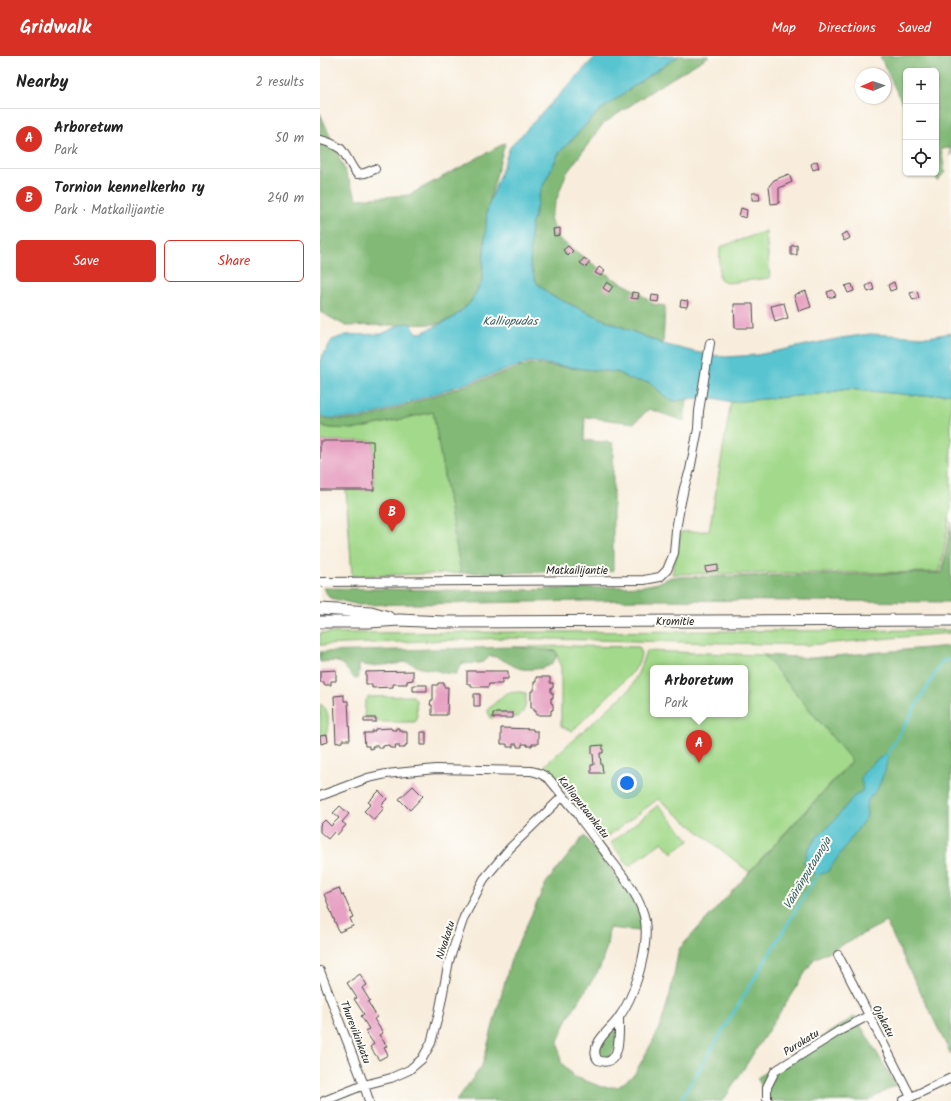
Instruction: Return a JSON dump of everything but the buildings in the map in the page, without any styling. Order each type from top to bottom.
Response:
[{"type":"main road","name":"Kromitie","points":[[320,609],[370,612],[399,620]]},
{"type":"main road","name":"Kromitie","points":[[320,622],[369,622],[399,620],[460,622],[951,620]]},
{"type":"street","points":[[320,140],[326,141],[341,150],[357,174],[375,169]]},
{"type":"street","name":"Matkailijantie","points":[[320,582],[644,580],[660,577],[667,570],[674,553],[680,507],[690,470],[698,429],[699,411],[710,343]]},
{"type":"street","name":"Kallioputaankatu","points":[[320,796],[368,778],[386,774],[436,769],[531,771],[546,777],[578,814],[624,878],[638,900],[645,920],[646,940],[642,961],[632,993],[619,1018],[597,1044],[595,1052],[598,1060],[605,1062],[610,1060],[615,1055],[619,1046],[619,1018]]},
{"type":"street","name":"Nivakatu","points":[[324,1101],[364,1085],[391,1078],[409,1070],[422,1059],[431,1044],[439,1013],[449,961],[464,917],[484,879],[510,848],[563,796]]},
{"type":"street","name":"Ojakatu","points":[[838,955],[868,1016],[911,1097]]},
{"type":"street","name":"Thurevikinkatu","points":[[320,971],[322,984],[364,1085],[369,1101]]},
{"type":"street","name":"Purokatu","points":[[768,1101],[767,1087],[775,1071],[839,1031],[868,1016]]},
{"type":"street","points":[[903,1101],[951,1078]]},
{"type":"green space","points":[[679,56],[709,56],[656,88],[603,124],[566,174],[550,218],[559,239],[612,278],[637,291],[653,304],[665,306],[663,344],[600,318],[550,295],[536,282],[530,264],[531,228],[540,192],[559,153],[598,112]]},
{"type":"green space","points":[[880,56],[951,56],[951,156],[950,148],[941,149],[945,172],[937,181],[935,176],[939,176],[939,68],[903,68],[903,106],[891,80],[891,68],[886,68]]},
{"type":"green space","points":[[320,113],[357,199],[409,195],[505,143],[487,210],[482,281],[470,303],[453,318],[437,324],[346,326],[320,312]]},
{"type":"green space","points":[[766,231],[770,278],[727,283],[719,278],[720,247]]},
{"type":"green space","points":[[530,364],[617,372],[631,380],[649,382],[667,398],[675,401],[687,399],[684,421],[649,409],[634,423],[585,417],[584,440],[613,443],[613,571],[461,573],[433,412],[357,429],[320,426],[320,417],[324,419],[362,420]]},
{"type":"green space","points":[[848,389],[923,396],[951,393],[951,508],[940,572],[672,574],[681,532],[709,531],[731,402],[819,394]]},
{"type":"green space","points":[[433,412],[461,573],[352,576],[346,490],[374,490],[373,441],[320,441],[320,426],[357,429]]},
{"type":"green space","points":[[951,522],[951,602],[645,600],[359,605],[330,598],[323,588],[495,591],[643,586],[658,583],[671,577],[942,573]]},
{"type":"green space","points":[[951,630],[951,633],[809,645],[506,638],[320,645],[320,633]]},
{"type":"green space","points":[[951,646],[951,1055],[886,922],[814,959],[723,1101],[456,1101],[482,1066],[511,959],[546,883],[584,836],[617,877],[625,872],[648,932],[609,928],[607,946],[600,968],[569,1016],[558,1041],[561,1062],[573,1076],[602,1087],[618,1087],[634,1075],[660,1028],[670,994],[679,949],[852,761],[764,655],[811,658]]},
{"type":"green space","points":[[512,647],[639,647],[641,653],[640,659],[634,671],[572,731],[561,726],[561,668],[556,651]]},
{"type":"green space","points":[[512,647],[556,651],[557,654],[555,660],[550,665],[542,668],[530,669],[518,668],[499,658],[490,656],[485,661],[479,663],[461,664],[456,674],[421,668],[410,663],[403,662],[370,666],[359,664],[358,679],[354,678],[340,663],[333,661],[320,662],[320,652]]},
{"type":"green space","points":[[646,651],[764,655],[852,760],[749,872],[658,799],[603,840],[545,765],[630,689],[639,671]]},
{"type":"green space","points":[[506,693],[526,693],[525,705],[521,714],[513,718],[513,713],[493,713],[493,718],[490,718],[487,710]]},
{"type":"green space","points":[[413,696],[416,700],[417,720],[415,722],[376,722],[376,718],[364,718],[365,703],[368,697]]},
{"type":"green space","points":[[320,704],[326,710],[328,721],[327,733],[320,736]]},
{"type":"green space","points":[[658,805],[690,840],[672,853],[662,842],[629,866],[611,843]]},
{"type":"green space","points":[[855,1016],[896,1085],[868,1101],[770,1101],[757,1078]]},
{"type":"green space","points":[[618,1022],[616,1046],[609,1058],[599,1058],[599,1044]]},
{"type":"water","name":"Kalliopudas","points":[[596,56],[679,56],[598,112],[559,153],[540,192],[531,228],[530,264],[536,282],[550,295],[600,318],[663,344],[695,352],[725,357],[757,355],[841,338],[870,334],[928,337],[951,333],[951,393],[923,396],[848,389],[819,394],[731,402],[714,398],[675,401],[667,398],[649,382],[631,380],[617,372],[530,362],[363,418],[326,418],[320,415],[320,360],[332,340],[346,335],[382,334],[402,324],[410,323],[416,332],[421,333],[453,318],[470,303],[482,281],[487,210],[510,147]]},
{"type":"water","points":[[889,752],[885,771],[877,790],[868,800],[866,807],[867,816],[828,871],[821,874],[812,872],[804,863],[808,849],[853,797],[862,791],[861,780],[864,772],[872,764]]},
{"type":"waterway","name":"Vääränputaanoja","points":[[887,755],[943,660],[951,660]]},
{"type":"waterway","name":"Vääränputaanoja","points":[[680,1101],[819,872]]},
{"type":"place","name":"Tornion kennelkerho ry","points":[[392,532]]},
{"type":"place","name":"Arboretum","points":[[699,763]]}]
